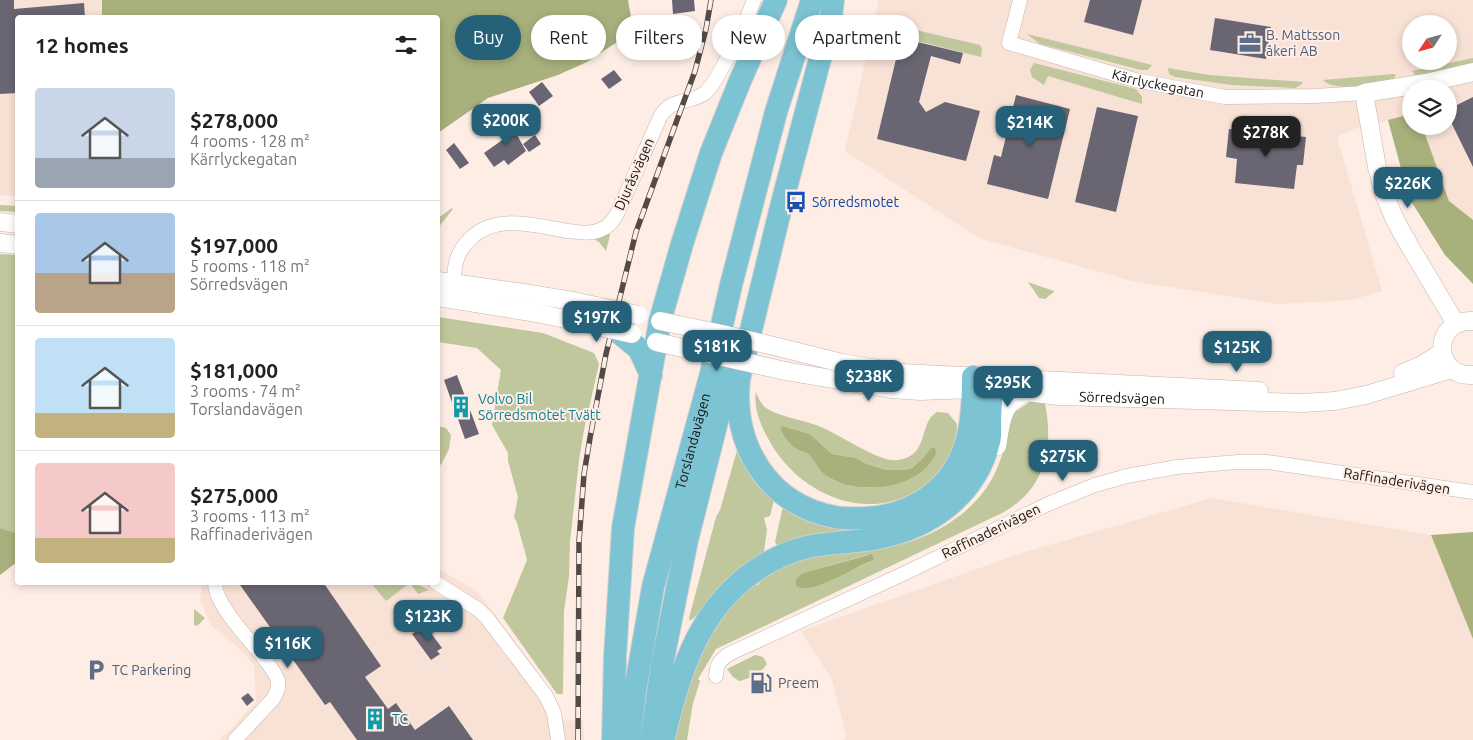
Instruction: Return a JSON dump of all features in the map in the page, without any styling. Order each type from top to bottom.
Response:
[{"type":"main road","points":[[613,740],[615,657],[622,528],[658,331],[682,244],[704,175],[724,119],[776,0]]},
{"type":"main road","name":"Torslandavägen","points":[[629,740],[635,691],[653,588],[711,374],[776,112],[812,0]]},
{"type":"main road","name":"Torslandavägen","points":[[651,740],[663,658],[687,540],[798,98],[827,0]]},
{"type":"main road","points":[[833,0],[832,17],[782,203],[739,379],[739,417],[744,436],[755,461],[766,477],[778,490],[801,506],[814,512],[837,518],[876,518],[890,515],[910,509],[927,498],[940,488],[952,472],[960,460],[982,384]]},
{"type":"main road","points":[[638,315],[658,297],[682,244]]},
{"type":"main road","points":[[617,331],[638,349],[651,375]]},
{"type":"main road","points":[[664,740],[676,688],[693,644],[703,625],[729,592],[743,580],[788,553],[808,546],[877,538],[902,532],[928,520],[950,506],[968,488],[981,466],[990,441],[982,384]]},
{"type":"street","name":"Djuråsvägen","points":[[446,282],[464,245],[478,231],[490,226],[516,223],[582,233],[603,229],[611,223],[618,212],[661,115],[671,104],[698,97],[711,86],[754,0]]},
{"type":"street","name":"Kärrlyckegatan","points":[[1020,0],[1009,43],[1135,80],[1225,97],[1315,96],[1364,93],[1426,84],[1473,72]]},
{"type":"street","points":[[1364,93],[1377,167],[1385,196],[1404,237],[1464,322],[1446,334],[1442,342],[1442,352],[1445,361],[1460,374],[1473,375]]},
{"type":"street","points":[[0,222],[15,224]]},
{"type":"street","points":[[0,243],[15,244]]},
{"type":"street","name":"Sörredsvägen","points":[[446,282],[573,301],[638,315],[658,331],[785,371],[891,389],[920,390],[982,384],[1305,392],[1371,383],[1406,372],[1422,365],[1442,352]]},
{"type":"street","name":"Sörredsvägen","points":[[440,297],[537,313],[617,331],[658,331],[790,350],[842,363],[1059,396],[1302,402],[1335,400],[1366,395],[1452,369]]},
{"type":"street","points":[[973,480],[983,473],[996,451],[1003,415],[1007,406],[1011,401],[1026,392]]},
{"type":"street","name":"Raffinaderivägen","points":[[716,676],[717,664],[728,654],[903,574],[1048,504],[1095,485],[1127,476],[1202,464],[1267,462],[1473,492]]},
{"type":"street","points":[[440,585],[479,610],[487,618],[546,696],[554,713],[558,740]]},
{"type":"street","points":[[215,588],[221,604],[267,662],[278,679],[277,694],[235,740]]},
{"type":"shaded area","points":[[0,0],[102,0],[102,15],[15,15],[15,196],[0,195]]},
{"type":"shaded area","points":[[879,0],[1473,0],[1473,220],[1449,201],[1425,135],[1457,135],[1457,80],[1402,80],[1402,117],[1353,129],[1337,137],[1382,291],[1352,300],[1276,304],[1132,281],[979,238],[845,151],[865,60],[919,60],[919,15],[876,15]]},
{"type":"shaded area","points":[[1212,498],[1431,535],[1473,639],[1473,740],[842,740],[847,738],[832,680],[801,631],[1022,553]]},
{"type":"shaded area","points":[[440,570],[474,589],[495,614],[554,696],[564,721],[583,720],[584,740],[219,740],[256,701],[254,665],[243,652],[210,624],[200,599],[203,585],[440,585]]},
{"type":"green space","points":[[102,0],[628,0],[631,15],[616,15],[616,43],[606,49],[606,15],[531,15],[531,60],[590,60],[558,75],[488,98],[440,132],[440,15],[102,15]]},
{"type":"green space","points":[[919,31],[980,45],[982,49],[981,57],[919,41]]},
{"type":"green space","points":[[1027,34],[1152,65],[1148,70],[1141,70],[1040,44]]},
{"type":"green space","points":[[1473,58],[1473,65],[1458,68],[1458,61]]},
{"type":"green space","points":[[1034,63],[1136,89],[1142,97],[1142,104],[1048,76],[1044,85],[1032,77],[1030,70]]},
{"type":"green space","points":[[1168,68],[1209,75],[1303,82],[1295,88],[1232,85],[1175,77],[1169,74]]},
{"type":"green space","points":[[1417,70],[1447,70],[1416,76],[1412,71]]},
{"type":"green space","points":[[1396,75],[1392,81],[1346,87],[1329,84],[1323,80]]},
{"type":"green space","points":[[1402,116],[1402,135],[1425,135],[1449,201],[1473,220],[1473,284],[1445,255],[1409,198],[1388,120]]},
{"type":"green space","points":[[0,205],[15,206],[15,212],[0,211]]},
{"type":"green space","points":[[452,208],[453,209],[440,225],[440,217]]},
{"type":"green space","points":[[609,232],[606,251],[599,242],[592,238]]},
{"type":"green space","points":[[0,254],[15,255],[15,533],[0,528]]},
{"type":"green space","points":[[1028,282],[1054,292],[1045,299],[1039,298]]},
{"type":"green space","points":[[440,317],[543,333],[594,353],[599,364],[579,460],[570,542],[569,576],[564,611],[563,694],[557,694],[503,618],[527,560],[514,517],[518,497],[508,461],[508,453],[492,425],[501,370],[477,348],[440,342]]},
{"type":"green space","points":[[756,392],[763,405],[771,411],[821,427],[875,455],[889,460],[901,460],[918,449],[928,422],[937,412],[948,413],[957,424],[956,438],[941,470],[915,492],[893,501],[870,504],[846,501],[824,493],[803,480],[785,463],[764,431],[757,412]],"holes":[[[782,426],[810,434],[832,454],[856,458],[886,470],[906,470],[912,468],[931,448],[933,459],[904,480],[882,487],[858,487],[832,480],[828,477],[811,457],[789,439],[780,428]]]},
{"type":"green space","points":[[1031,401],[1045,403],[1048,420],[1047,452],[1043,466],[1037,480],[1017,504],[1002,513],[716,649],[698,679],[700,681],[693,703],[687,740],[674,740],[683,699],[714,624],[752,585],[758,585],[760,581],[787,561],[906,543],[921,538],[948,524],[973,504],[991,480],[1003,454],[1012,414]],"holes":[[[867,555],[872,561],[843,574],[803,573]]]},
{"type":"green space","points":[[440,426],[446,428],[451,435],[449,449],[441,465]]},
{"type":"green space","points":[[782,426],[810,434],[832,454],[856,458],[886,470],[906,470],[912,468],[931,448],[935,448],[936,454],[928,466],[902,482],[871,488],[856,486],[841,483],[825,475],[808,454],[797,449],[789,442],[780,428]]},
{"type":"green space","points":[[738,447],[775,496],[770,516],[764,518],[767,530],[763,558],[690,621],[689,618],[716,517],[720,510]]},
{"type":"green space","points":[[783,506],[845,526],[846,532],[779,549],[775,542]]},
{"type":"green space","points":[[0,528],[15,533],[15,564],[0,575]]},
{"type":"green space","points":[[1473,532],[1473,639],[1431,535]]},
{"type":"green space","points":[[872,554],[874,559],[872,561],[833,580],[811,587],[802,588],[796,586],[796,579],[803,573]]},
{"type":"green space","points":[[373,585],[407,585],[386,601]]},
{"type":"green space","points":[[411,585],[418,585],[429,590],[418,594]]},
{"type":"green space","points":[[194,609],[205,618],[197,626],[194,625]]},
{"type":"green space","points":[[755,655],[763,657],[767,664],[762,670],[751,677],[739,681],[727,669]]},
{"type":"building","points":[[0,0],[14,0],[14,9],[84,3],[85,15],[15,15],[15,93],[0,94]]},
{"type":"building","points":[[672,0],[694,0],[695,11],[673,14]]},
{"type":"building","points":[[1090,0],[1142,0],[1133,35],[1084,22]]},
{"type":"building","points":[[1215,18],[1271,27],[1266,59],[1210,50]]},
{"type":"building","points":[[919,42],[963,53],[960,64],[931,56],[919,102],[926,112],[945,102],[980,111],[966,161],[877,139],[896,60],[919,60]]},
{"type":"building","points":[[614,70],[622,80],[609,89],[601,79]]},
{"type":"building","points":[[542,82],[553,96],[539,106],[529,92]]},
{"type":"building","points":[[1016,95],[1070,109],[1048,199],[987,184],[994,155],[1001,157]]},
{"type":"building","points":[[1473,97],[1473,167],[1457,134],[1457,105]]},
{"type":"building","points":[[1097,107],[1138,116],[1116,212],[1075,202]]},
{"type":"building","points":[[508,119],[526,151],[508,165],[504,160],[494,167],[484,153],[505,138],[498,124]]},
{"type":"building","points":[[1229,129],[1306,137],[1303,165],[1297,165],[1294,189],[1235,183],[1237,159],[1226,157]]},
{"type":"building","points":[[535,135],[541,144],[529,152],[523,144]]},
{"type":"building","points":[[454,143],[469,163],[460,169],[446,150]]},
{"type":"building","name":"Volvo Bil Sörredsmotet Tvätt","points":[[457,375],[479,434],[465,439],[444,380]]},
{"type":"building","points":[[240,585],[325,585],[381,666],[365,677],[388,709],[396,703],[415,730],[449,706],[473,740],[357,740],[330,702],[325,705]]},
{"type":"building","points":[[425,625],[442,648],[437,651],[440,654],[431,660],[412,634]]},
{"type":"building","points":[[248,693],[254,700],[247,706],[241,698]]},
{"type":"railway","points":[[578,740],[579,542],[584,474],[590,438],[606,354],[636,232],[695,71],[711,0]]},
{"type":"place","name":"B. Mattsson åkeri AB","points":[[1250,43]]},
{"type":"place","name":"Sörredsmotet","points":[[796,202]]},
{"type":"place","name":"Volvo Bil Sörredsmotet Tvätt","points":[[461,407]]},
{"type":"place","name":"TC Parkering","points":[[96,670]]},
{"type":"place","name":"Preem","points":[[761,683]]},
{"type":"place","name":"TC","points":[[375,719]]}]
